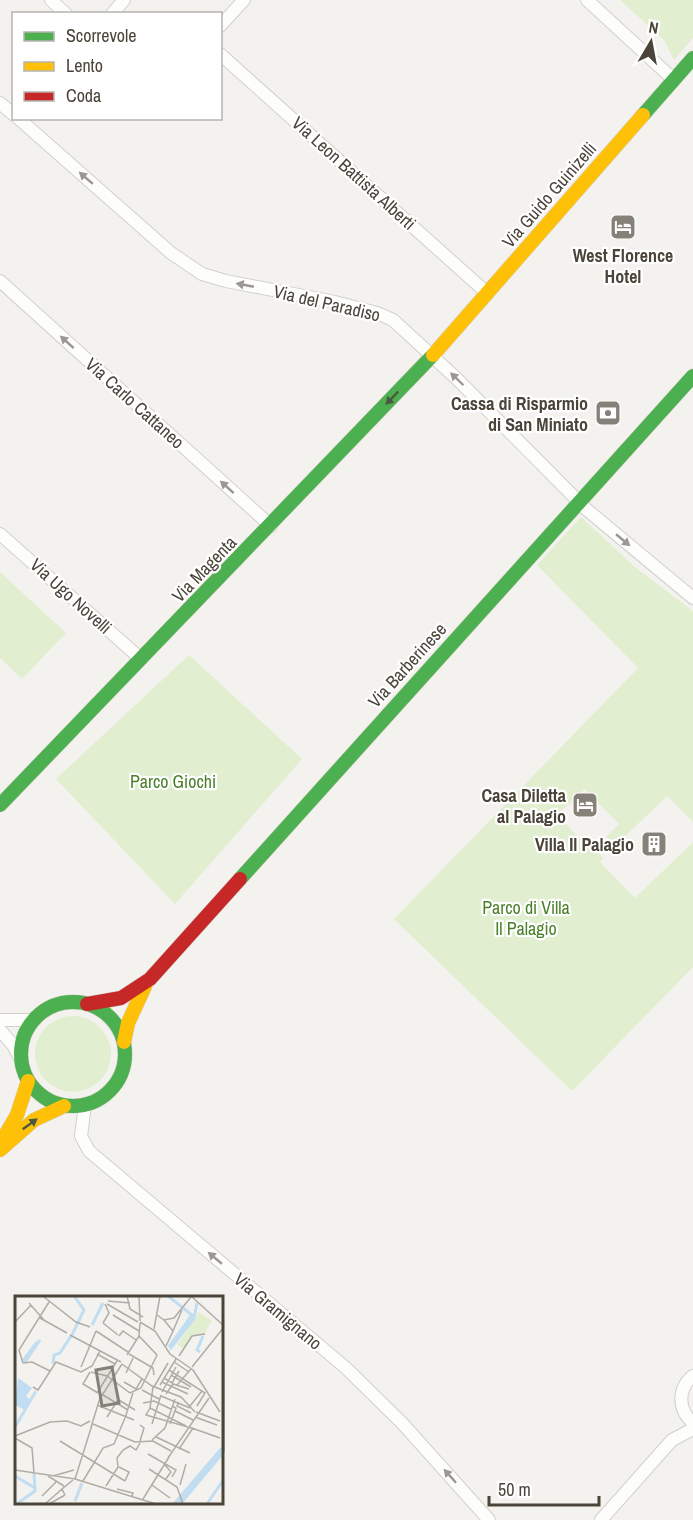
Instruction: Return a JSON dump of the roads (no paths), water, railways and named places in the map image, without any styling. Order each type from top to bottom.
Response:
[{"type":"main road","name":"Via Guido Guinizelli","points":[[432,356],[693,58]]},
{"type":"main road","name":"Via Magenta","points":[[0,805],[271,526],[432,356]]},
{"type":"main road","name":"Via Barberinese","points":[[33,1020],[46,1009],[62,1003],[87,1004],[121,999],[132,994],[150,979],[693,376]]},
{"type":"main road","name":"Via Barberinese","points":[[0,1148],[34,1120],[64,1106],[85,1105],[104,1096],[117,1082],[124,1062],[124,1042],[134,1009],[150,979]]},
{"type":"main road","points":[[87,1004],[101,1011],[113,1021],[124,1042]]},
{"type":"main road","points":[[33,1020],[23,1039],[21,1060],[28,1081],[46,1099],[64,1106]]},
{"type":"main road","name":"Via Barberinese","points":[[0,1148],[17,1115],[28,1081]]},
{"type":"street","points":[[51,0],[64,12]]},
{"type":"street","points":[[114,12],[123,0]]},
{"type":"street","points":[[222,24],[244,0]]},
{"type":"street","points":[[586,0],[673,79]]},
{"type":"street","name":"Via Leon Battista Alberti","points":[[222,56],[487,293]]},
{"type":"street","points":[[0,103],[12,113]]},
{"type":"street","name":"Via del Paradiso","points":[[20,120],[171,253],[202,274],[226,281],[335,302],[377,313],[393,320],[573,494],[578,502],[693,598]]},
{"type":"street","name":"Via Carlo Cattaneo","points":[[0,281],[271,526]]},
{"type":"street","name":"Via Ugo Novelli","points":[[0,534],[141,659]]},
{"type":"street","points":[[0,1020],[33,1020]]},
{"type":"street","points":[[0,1030],[13,1045],[21,1060]]},
{"type":"street","name":"Via Gramignano","points":[[85,1105],[81,1136],[89,1151],[346,1368],[402,1423],[489,1520]]},
{"type":"street","points":[[672,1440],[679,1419],[682,1391],[693,1376]]},
{"type":"street","points":[[681,1405],[687,1418],[693,1423]]},
{"type":"street","points":[[601,1520],[672,1440],[693,1429]]},
{"type":"place","name":"West Florence Hotel","points":[[623,227]]},
{"type":"place","name":"Cassa di Risparmio di San Miniato","points":[[608,413]]},
{"type":"place","name":"Casa Diletta al Palagio","points":[[585,805]]},
{"type":"place","name":"Villa Il Palagio","points":[[654,844]]},
{"type":"park label","name":"Parco Giochi","points":[[173,781]]},
{"type":"park label","name":"Parco di Villa Il Palagio","points":[[526,917]]}]
